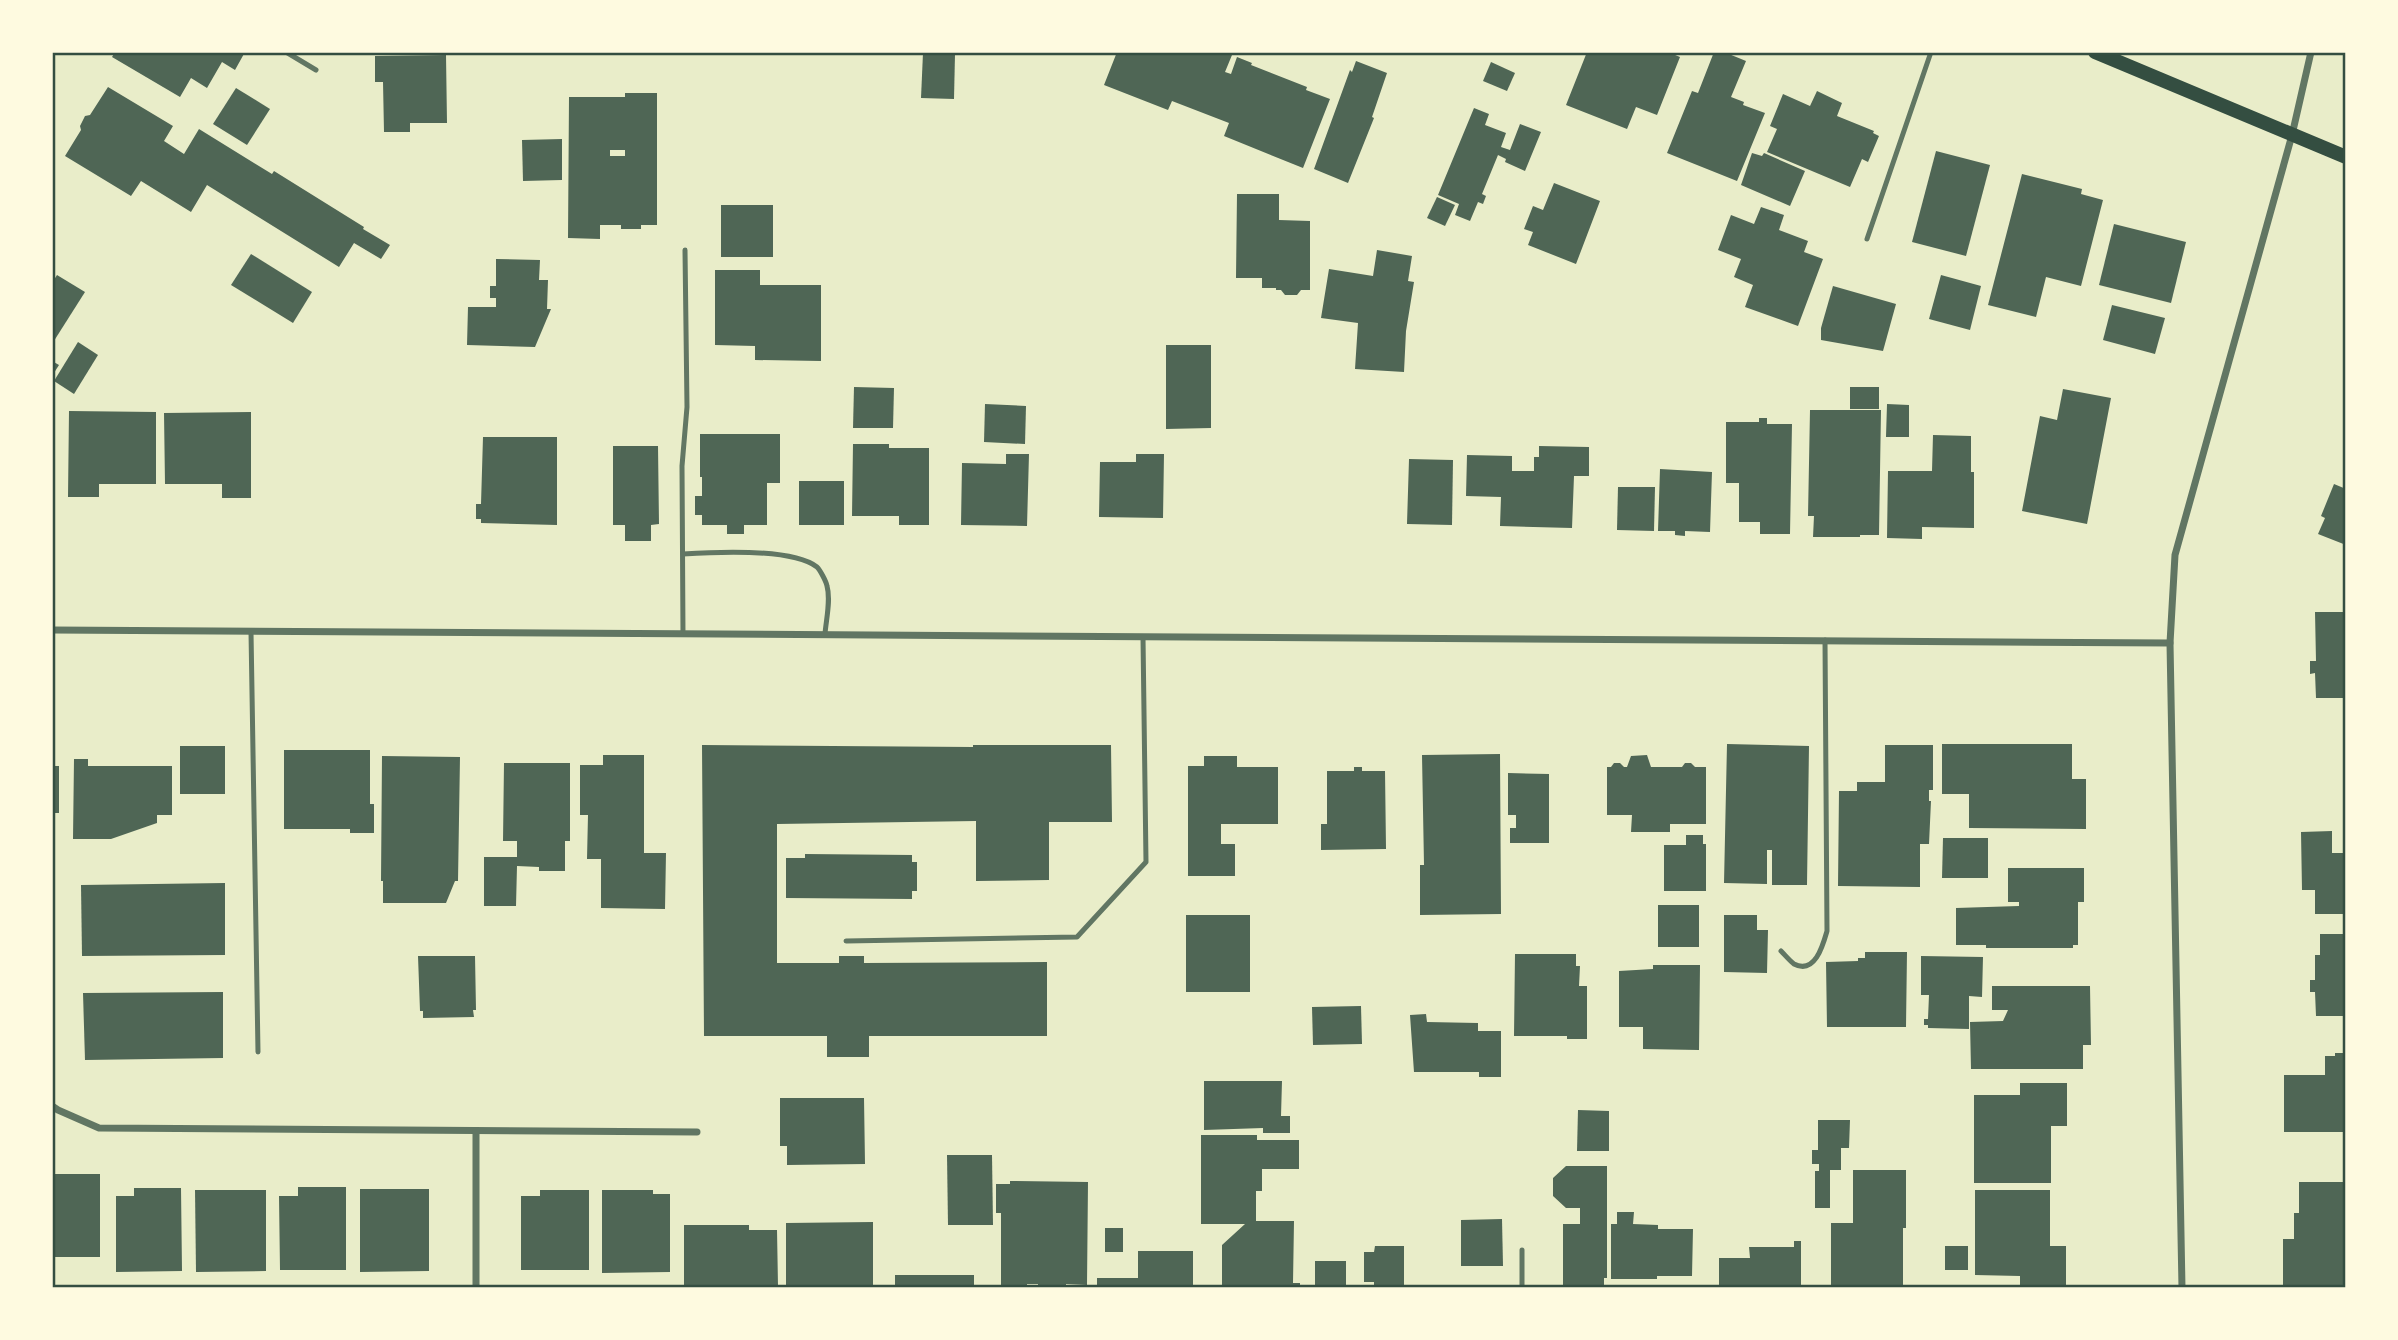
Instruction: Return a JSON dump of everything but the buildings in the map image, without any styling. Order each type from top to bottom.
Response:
[{"type":"main road","points":[[2095,52],[2346,157]]},
{"type":"street","points":[[2182,1287],[2170,643],[2175,555],[2292,135],[2311,52]]},
{"type":"street","points":[[52,630],[2170,643]]},
{"type":"street","points":[[52,1105],[99,1128],[697,1132]]},
{"type":"street","points":[[476,1130],[477,1287]]},
{"type":"lane","points":[[286,52],[316,70]]},
{"type":"lane","points":[[1867,239],[1931,52]]},
{"type":"lane","points":[[683,634],[682,466],[687,407],[685,250]]},
{"type":"lane","points":[[683,554],[716,552],[798,558],[818,568],[828,586],[825,635]]},
{"type":"lane","points":[[251,632],[258,1052]]},
{"type":"lane","points":[[846,941],[1077,937],[1146,862],[1143,637]]},
{"type":"lane","points":[[1781,951],[1795,965],[1807,965],[1818,957],[1827,931],[1825,640]]},
{"type":"lane","points":[[1522,1250],[1522,1287]]}]
